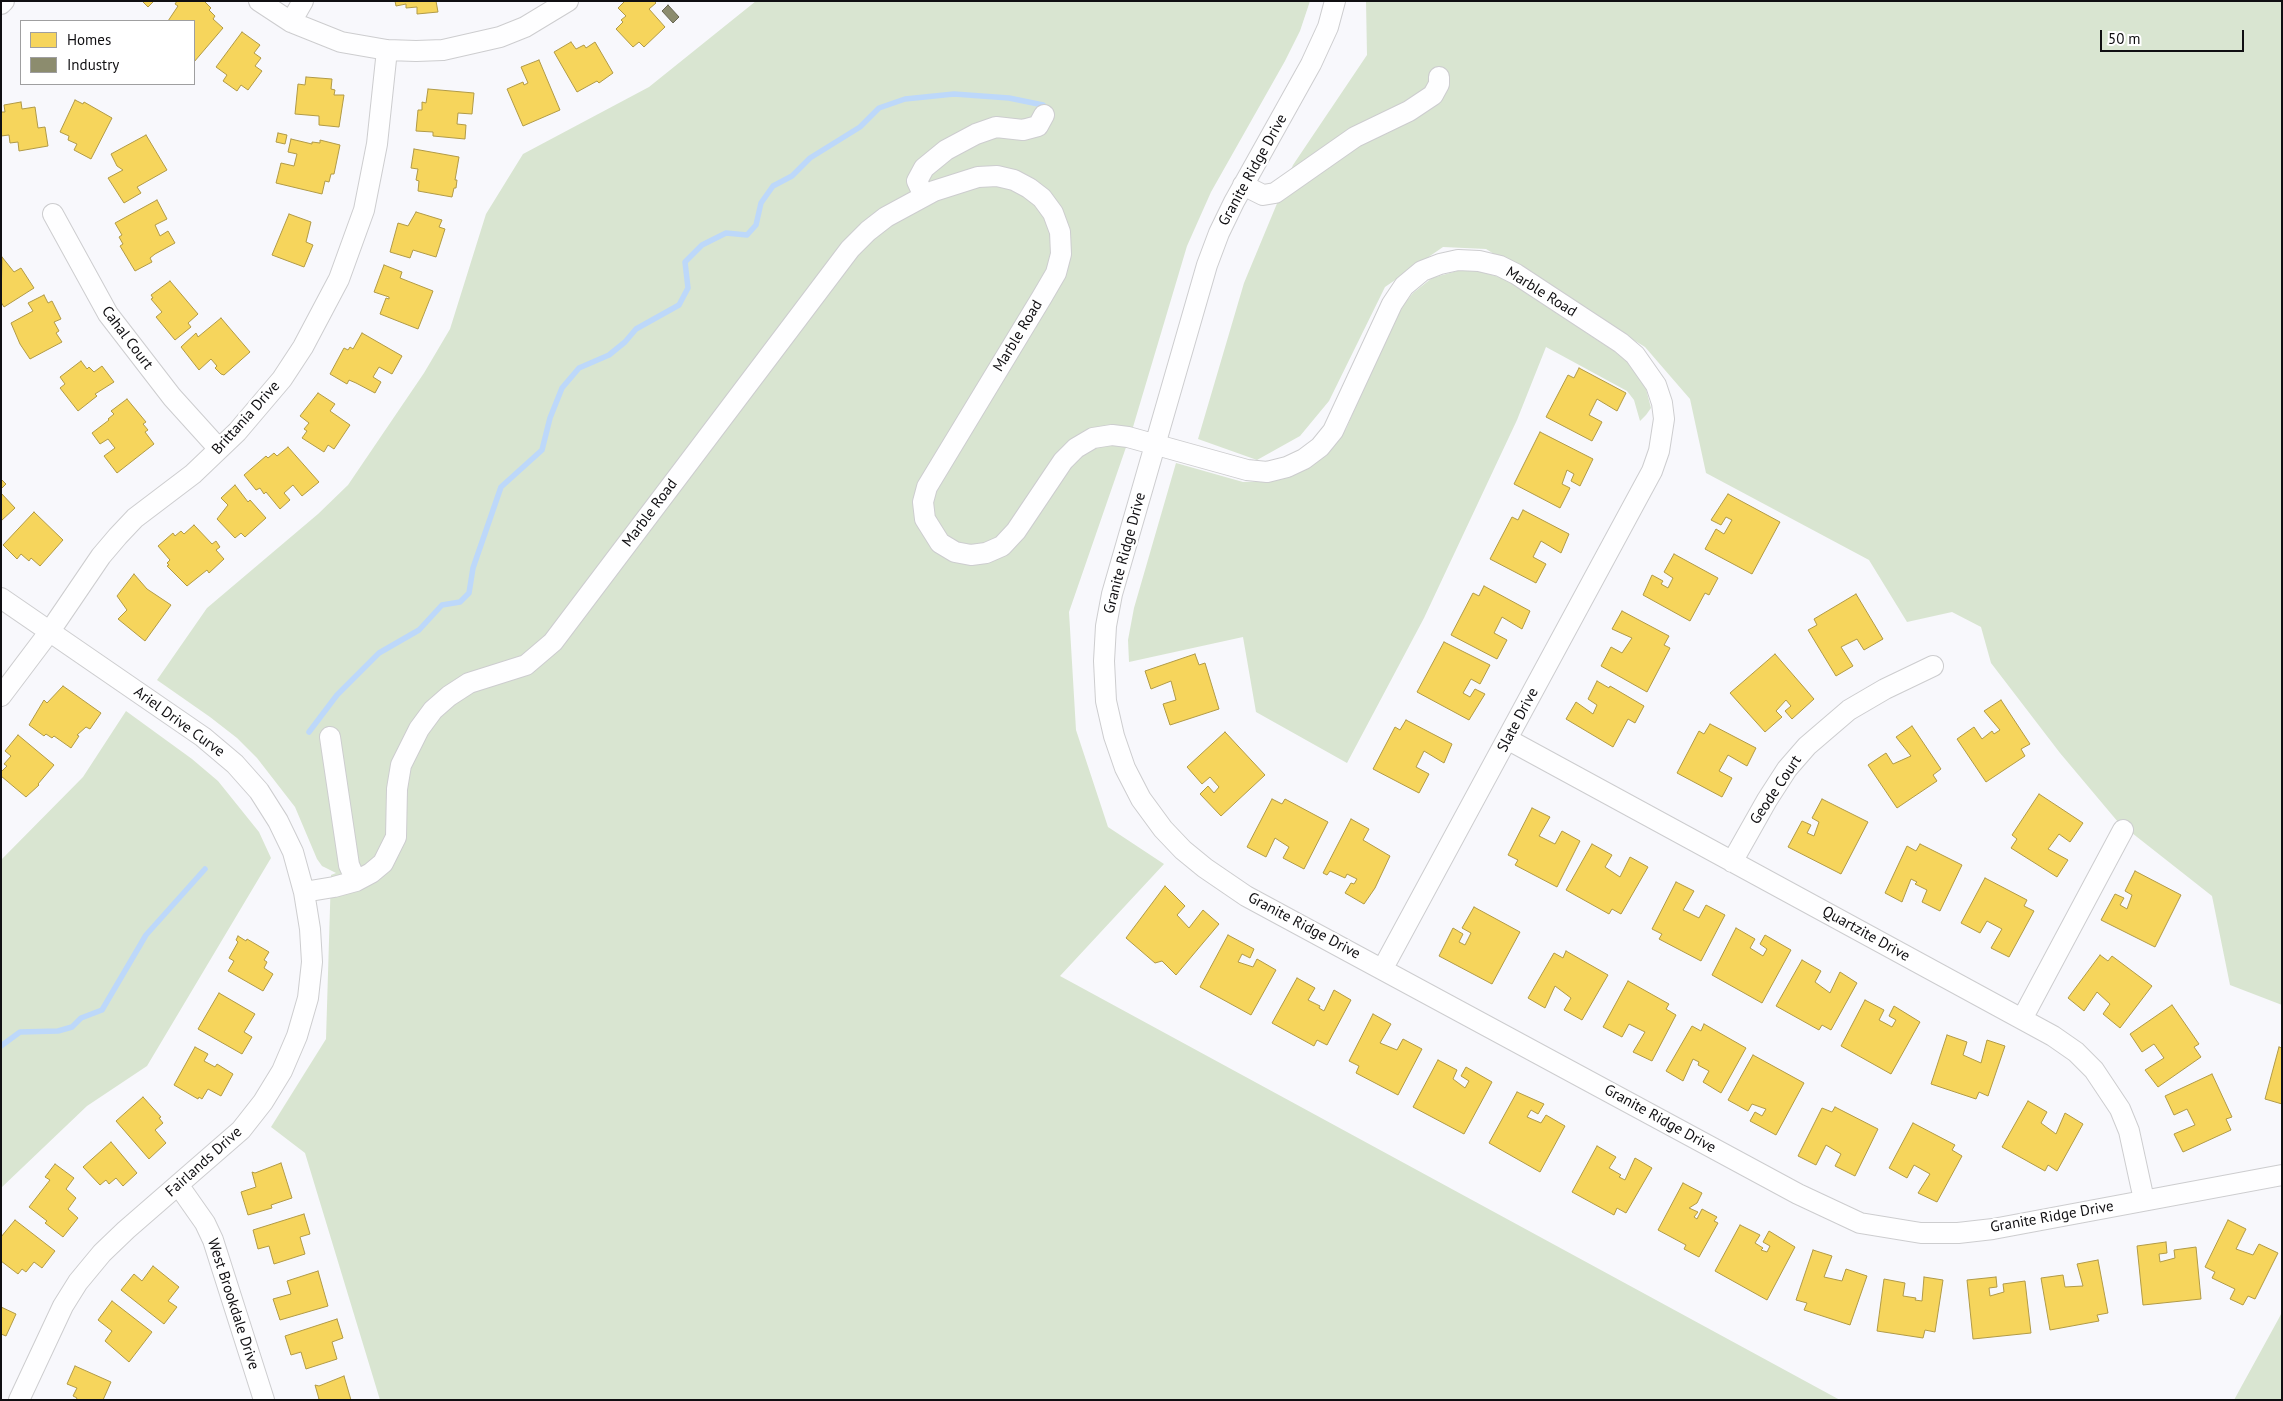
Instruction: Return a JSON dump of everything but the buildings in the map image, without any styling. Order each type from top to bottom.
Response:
[{"type":"street","points":[[1,4],[4,1]]},
{"type":"street","points":[[258,1],[292,22],[340,42],[386,50],[443,50],[482,42],[525,27],[568,1]]},
{"type":"street","points":[[292,22],[303,1]]},
{"type":"street","name":"Granite Ridge Drive","points":[[1335,1],[1328,26],[1312,64],[1243,184],[1219,233],[1207,265],[1112,594],[1106,626],[1104,661],[1106,701],[1114,736],[1125,768],[1141,799],[1163,829],[1205,868],[1246,896],[1383,968],[1798,1194],[1860,1223],[1921,1233],[1958,1233],[1993,1229],[2282,1175]]},
{"type":"street","name":"Brittania Drive","points":[[1,696],[50,631],[101,556],[118,536],[135,518],[193,474],[255,412],[282,378],[308,338],[339,279],[364,210],[372,178],[386,50]]},
{"type":"street","points":[[1243,184],[1263,195],[1275,193],[1355,137],[1409,111],[1433,95],[1439,84],[1439,77]]},
{"type":"street","points":[[924,196],[917,181],[924,168],[946,150],[976,134],[996,127],[1023,130],[1038,126],[1044,115]]},
{"type":"street","name":"Marble Road","points":[[304,892],[334,887],[356,880],[371,873],[383,863],[396,837],[397,789],[401,765],[419,728],[433,710],[449,696],[469,684],[526,665],[538,657],[553,642],[850,249],[886,217],[924,196],[959,182],[978,177],[997,176],[1014,180],[1030,188],[1042,198],[1053,213],[1060,232],[1061,254],[1056,274],[926,487],[923,502],[925,519],[940,543],[954,552],[971,555],[986,553],[1002,546],[1016,531],[1063,461],[1076,448],[1093,438],[1112,435],[1155,443],[1247,470],[1267,472],[1287,467],[1304,459],[1320,447],[1333,431],[1381,326],[1404,286],[1422,271],[1458,260],[1479,261],[1500,266],[1516,274],[1635,355],[1656,385],[1662,403],[1663,434],[1652,471]]},
{"type":"street","name":"Cahal Court","points":[[53,214],[108,314],[172,397],[219,449]]},
{"type":"street","name":"Slate Drive","points":[[1383,968],[1652,471]]},
{"type":"street","name":"Ariel Drive Curve","points":[[1,598],[203,737],[235,764],[259,791],[278,821],[293,852],[304,892]]},
{"type":"street","name":"Geode Court","points":[[1732,862],[1787,769],[1807,746],[1849,710],[1884,689],[1933,666]]},
{"type":"street","points":[[330,737],[349,865],[356,880]]},
{"type":"street","name":"Quartzite Drive","points":[[1508,739],[2053,1036],[2076,1052],[2094,1070],[2108,1089],[2129,1131],[2144,1200]]},
{"type":"street","points":[[2022,1019],[2123,830]]},
{"type":"street","name":"Fairlands Drive","points":[[19,1400],[62,1306],[78,1282],[102,1253],[126,1230],[241,1130],[263,1102],[282,1071],[297,1036],[308,998],[312,962],[310,929],[304,892]]},
{"type":"street","name":"West Brookdale Drive","points":[[178,1186],[205,1223],[214,1240],[264,1400]]},
{"type":"green space","points":[[756,1],[1310,1],[1300,31],[1285,61],[1211,192],[1187,246],[1133,427],[1069,612],[1076,730],[1108,827],[1164,864],[1060,976],[1840,1400],[380,1400],[305,1153],[271,1127],[326,1039],[331,875],[336,873],[322,866],[317,859],[295,807],[257,758],[237,738],[157,680],[207,608],[318,514],[348,485],[424,373],[450,329],[486,214],[523,154],[649,87]]},
{"type":"green space","points":[[1366,1],[2282,1],[2282,1005],[2230,985],[2212,896],[2118,822],[2060,753],[1991,663],[1981,627],[1952,612],[1907,622],[1869,560],[1706,473],[1690,399],[1645,347],[1486,249],[1443,247],[1385,287],[1329,401],[1300,436],[1257,460],[1198,439],[1244,283],[1293,165],[1367,55]]},
{"type":"green space","points":[[1457,271],[1477,271],[1503,278],[1620,355],[1635,370],[1646,389],[1651,408],[1646,415],[1640,421],[1634,400],[1627,391],[1546,347],[1517,420],[1424,618],[1347,763],[1256,712],[1243,637],[1129,662],[1128,640],[1134,608],[1176,463],[1243,482],[1273,481],[1306,469],[1329,451],[1346,429],[1397,313],[1413,293],[1432,278]]},
{"type":"green space","points":[[126,711],[192,759],[218,781],[259,832],[271,858],[147,1066],[87,1106],[1,1188],[1,860],[83,777]]},
{"type":"green space","points":[[2282,1312],[2282,1400],[2234,1400],[2279,1318]]},
{"type":"waterway","points":[[309,732],[337,695],[379,653],[419,630],[442,605],[460,602],[469,593],[473,568],[501,487],[542,450],[550,418],[562,388],[579,368],[609,355],[625,342],[636,329],[679,305],[688,288],[685,262],[702,245],[726,233],[747,235],[756,225],[761,203],[773,186],[792,176],[810,158],[860,127],[879,108],[905,99],[954,94],[1009,98],[1043,105]]},
{"type":"waterway","points":[[1,1046],[20,1032],[58,1031],[72,1027],[81,1018],[102,1010],[146,935],[205,869]]}]
